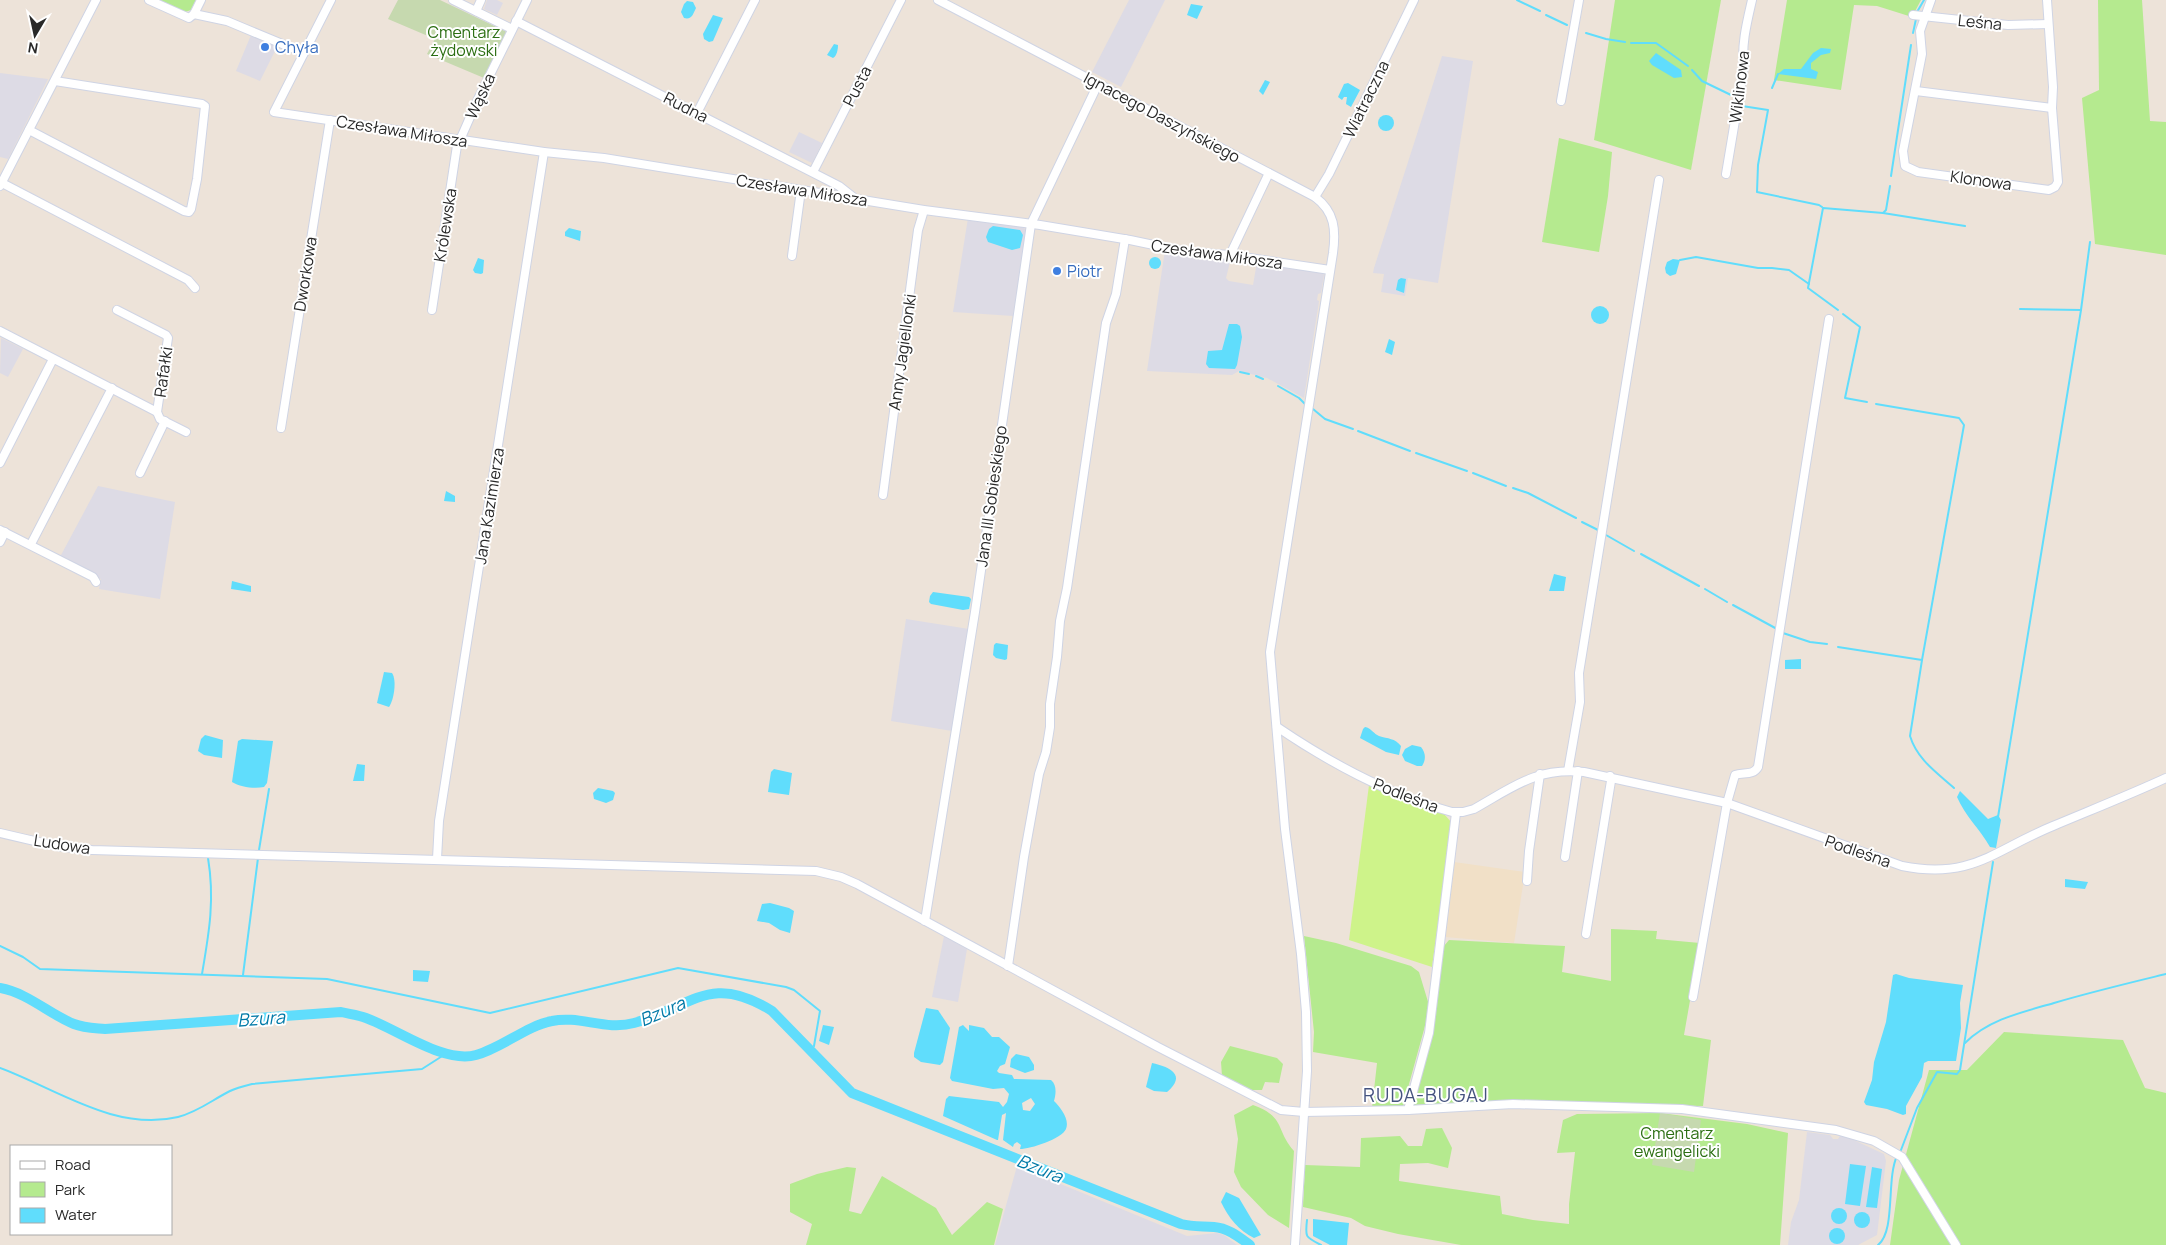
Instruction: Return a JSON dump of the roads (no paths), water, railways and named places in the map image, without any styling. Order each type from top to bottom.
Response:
[{"type":"street","points":[[96,0],[1,185],[188,280],[195,288]]},
{"type":"street","points":[[149,0],[186,17],[194,14],[227,21],[304,53],[332,0]]},
{"type":"street","points":[[194,14],[201,0]]},
{"type":"street","points":[[452,0],[512,29]]},
{"type":"street","points":[[476,11],[482,0]]},
{"type":"street","name":"Wąska","points":[[459,139],[527,0]]},
{"type":"street","points":[[697,114],[755,0]]},
{"type":"street","name":"Pusta","points":[[812,172],[901,0]]},
{"type":"street","name":"Ignacego Daszyńskiego","points":[[938,0],[1315,197],[1329,211],[1335,226],[1335,240],[1270,642],[1270,663],[1285,835],[1305,997],[1307,1052],[1295,1245]]},
{"type":"street","name":"Wiatraczna","points":[[1315,197],[1329,174],[1414,0]]},
{"type":"street","points":[[1561,101],[1578,0]]},
{"type":"street","name":"Wiklinowa","points":[[1726,174],[1744,67],[1742,56],[1752,0]]},
{"type":"street","name":"Klonowa","points":[[1931,0],[1919,36],[1922,42],[1922,54],[1903,151],[1903,163],[1908,168],[1918,172],[2049,190],[2055,188],[2058,182],[2052,108],[2053,87],[2047,0]]},
{"type":"street","name":"Leśna","points":[[1913,15],[2008,25],[2048,24]]},
{"type":"street","name":"Rudna","points":[[516,21],[839,186],[852,197]]},
{"type":"street","name":"Czesława Miłosza","points":[[304,53],[274,112],[544,152],[604,158],[924,210],[1125,239],[1187,252],[1230,255],[1330,270]]},
{"type":"street","points":[[29,130],[184,212],[189,212],[197,180],[205,106],[55,81]]},
{"type":"street","name":"Jana III Sobieskiego","points":[[925,921],[974,621],[1031,224],[1098,84]]},
{"type":"street","points":[[1916,91],[2052,108]]},
{"type":"street","name":"Dworkowa","points":[[281,428],[330,120]]},
{"type":"street","name":"Królewska","points":[[432,310],[459,139]]},
{"type":"street","name":"Jana Kazimierza","points":[[437,859],[439,821],[544,152]]},
{"type":"street","points":[[1230,255],[1269,173]]},
{"type":"street","points":[[1568,771],[1580,702],[1581,663],[1659,180]]},
{"type":"street","points":[[792,256],[801,190]]},
{"type":"street","name":"Anny Jagiellonki","points":[[883,495],[918,230],[924,210]]},
{"type":"street","points":[[1008,966],[1039,774],[1046,752],[1050,727],[1050,695],[1057,656],[1060,621],[1067,588],[1106,323],[1116,294],[1125,239]]},
{"type":"street","name":"Rafałki","points":[[0,331],[157,412],[168,338],[166,335],[117,310]]},
{"type":"street","points":[[1693,997],[1727,803],[1735,775],[1751,773],[1758,766],[1829,320]]},
{"type":"street","points":[[0,463],[53,358]]},
{"type":"street","points":[[31,544],[112,388]]},
{"type":"street","points":[[157,412],[157,416],[164,421],[186,432]]},
{"type":"street","points":[[140,473],[164,421]]},
{"type":"street","points":[[0,542],[3,531],[93,577],[96,582]]},
{"type":"street","name":"Podleśna","points":[[1277,727],[1323,757],[1364,778],[1392,791],[1456,813],[1474,809],[1540,774],[1578,771],[1610,776],[1727,803],[1902,866],[1924,869],[1946,869],[1978,863],[2052,826],[2103,807],[2166,778]]},
{"type":"street","points":[[1565,857],[1578,771]]},
{"type":"street","points":[[1527,881],[1540,774]]},
{"type":"street","points":[[1586,934],[1612,781],[1610,776]]},
{"type":"street","points":[[1408,1110],[1429,1033],[1456,813]]},
{"type":"street","name":"Ludowa","points":[[0,833],[56,846],[125,851],[816,871],[835,875],[857,884],[1158,1048],[1270,1105],[1286,1111],[1408,1110],[1513,1104],[1682,1109],[1846,1132],[1890,1148],[1902,1156],[1956,1245]]},
{"type":"water","points":[[687,1],[693,2],[696,8],[692,16],[684,18],[681,12]]},
{"type":"water","points":[[1191,4],[1203,6],[1197,19],[1187,15]]},
{"type":"water","points":[[713,15],[723,18],[713,41],[709,42],[704,39],[703,34]]},
{"type":"water","points":[[834,44],[838,45],[838,47],[833,58],[827,55]]},
{"type":"water","points":[[1821,48],[1831,49],[1830,53],[1821,55],[1811,63],[1811,69],[1818,72],[1816,79],[1778,74],[1784,69],[1801,69],[1813,53]]},
{"type":"water","points":[[1656,53],[1681,70],[1682,77],[1674,78],[1652,65],[1649,61]]},
{"type":"water","points":[[1265,80],[1270,82],[1263,95],[1259,91]]},
{"type":"water","points":[[1348,83],[1360,90],[1351,107],[1346,104],[1347,97],[1344,97],[1342,100],[1338,97],[1344,84]]},
{"type":"water","points":[[1386,115],[1392,117],[1394,123],[1392,129],[1386,131],[1380,129],[1378,123],[1380,117]]},
{"type":"water","points":[[993,226],[1020,230],[1023,235],[1020,248],[1012,250],[988,242],[986,237],[989,229]]},
{"type":"water","points":[[569,228],[581,231],[580,241],[565,236],[565,232]]},
{"type":"water","points":[[1155,257],[1161,263],[1155,269],[1149,263]]},
{"type":"water","points":[[478,258],[484,260],[483,273],[481,274],[475,273],[473,270]]},
{"type":"water","points":[[1673,259],[1680,260],[1676,274],[1670,276],[1666,273],[1665,268],[1667,262]]},
{"type":"water","points":[[1401,278],[1406,279],[1404,293],[1396,290],[1398,280]]},
{"type":"water","points":[[1596,306],[1604,306],[1609,311],[1607,322],[1596,324],[1591,319],[1591,311]]},
{"type":"water","points":[[1229,324],[1240,326],[1242,337],[1237,365],[1235,369],[1209,368],[1206,364],[1208,351],[1222,350]]},
{"type":"water","points":[[1389,339],[1395,342],[1392,355],[1385,352]]},
{"type":"water","points":[[446,491],[455,496],[455,502],[444,501]]},
{"type":"water","points":[[1554,574],[1566,577],[1564,591],[1549,591]]},
{"type":"water","points":[[232,581],[251,586],[251,592],[231,589]]},
{"type":"water","points":[[933,592],[969,597],[971,599],[969,609],[963,610],[931,604],[929,602],[930,596]]},
{"type":"water","points":[[996,643],[1008,645],[1007,659],[996,658],[993,655]]},
{"type":"water","points":[[1801,659],[1801,669],[1785,669],[1785,660]]},
{"type":"water","points":[[384,672],[392,673],[394,676],[395,685],[389,707],[377,703]]},
{"type":"water","points":[[1365,727],[1379,736],[1399,743],[1401,746],[1399,755],[1386,752],[1360,738]]},
{"type":"water","points":[[205,735],[223,740],[222,758],[204,755],[198,751],[201,739]]},
{"type":"water","points":[[242,739],[273,741],[267,783],[264,787],[247,787],[232,782],[238,741]]},
{"type":"water","points":[[1412,745],[1421,747],[1425,754],[1422,766],[1405,761],[1402,755],[1405,749]]},
{"type":"water","points":[[357,764],[365,765],[364,781],[353,781]]},
{"type":"water","points":[[774,769],[792,773],[789,795],[768,792],[771,772]]},
{"type":"water","points":[[598,788],[613,791],[615,793],[613,800],[606,803],[594,799],[593,793]]},
{"type":"water","points":[[1960,791],[1988,819],[1998,815],[2001,820],[1996,848],[1990,847],[1964,810],[1957,797]]},
{"type":"water","points":[[2065,879],[2088,882],[2085,889],[2065,887]]},
{"type":"water","points":[[770,903],[794,911],[790,933],[780,930],[769,923],[757,921],[762,904]]},
{"type":"water","points":[[413,970],[430,971],[428,982],[413,981]]},
{"type":"water","points":[[1896,974],[1909,978],[1963,985],[1960,1003],[1961,1028],[1956,1061],[1928,1061],[1924,1063],[1922,1077],[1906,1106],[1906,1114],[1903,1115],[1887,1109],[1866,1105],[1864,1102],[1872,1080],[1874,1062],[1886,1022],[1893,975]]},
{"type":"water","points":[[926,1008],[938,1010],[950,1028],[943,1062],[940,1065],[921,1062],[914,1057]]},
{"type":"water","points":[[823,1025],[834,1027],[829,1045],[819,1041]]},
{"type":"water","points":[[963,1025],[969,1031],[969,1025],[984,1028],[992,1037],[999,1037],[1010,1047],[1005,1064],[1000,1066],[997,1071],[999,1073],[1012,1075],[1014,1079],[1051,1080],[1053,1082],[1056,1093],[1054,1101],[1067,1121],[1066,1129],[1063,1133],[1045,1143],[1020,1149],[1021,1145],[1017,1142],[1013,1147],[1003,1140],[1006,1113],[1002,1115],[998,1140],[943,1116],[946,1099],[949,1096],[999,1102],[1003,1107],[1007,1102],[1009,1094],[1004,1088],[993,1089],[952,1081],[950,1078],[959,1027]],"holes":[[[1031,1098],[1035,1104],[1030,1111],[1023,1110],[1022,1103]]]},
{"type":"water","points":[[1016,1054],[1029,1057],[1034,1065],[1034,1070],[1025,1073],[1010,1067],[1011,1059]]},
{"type":"water","points":[[1152,1063],[1170,1069],[1176,1076],[1176,1081],[1167,1092],[1154,1091],[1146,1087]]},
{"type":"water","points":[[1850,1164],[1866,1166],[1860,1206],[1845,1204]]},
{"type":"water","points":[[1872,1167],[1882,1169],[1877,1208],[1866,1207]]},
{"type":"water","points":[[1226,1192],[1239,1198],[1261,1235],[1254,1238],[1234,1223],[1221,1202]]},
{"type":"water","points":[[1839,1208],[1845,1210],[1847,1216],[1845,1222],[1839,1224],[1833,1222],[1831,1216],[1833,1210]]},
{"type":"water","points":[[1862,1212],[1868,1214],[1870,1220],[1868,1226],[1862,1228],[1856,1226],[1854,1220],[1856,1214]]},
{"type":"water","points":[[1313,1219],[1349,1223],[1347,1245],[1330,1245],[1313,1236]]},
{"type":"water","points":[[1837,1228],[1843,1230],[1845,1236],[1843,1242],[1837,1244],[1831,1242],[1829,1236],[1831,1230]]},
{"type":"waterway","points":[[1517,0],[1540,11]]},
{"type":"waterway","points":[[1917,12],[1924,0]]},
{"type":"waterway","points":[[1546,15],[1567,25]]},
{"type":"waterway","points":[[1913,33],[1916,19]]},
{"type":"waterway","points":[[1586,33],[1625,42]]},
{"type":"waterway","points":[[1631,43],[1656,43],[1688,66]]},
{"type":"waterway","points":[[1891,176],[1911,45]]},
{"type":"waterway","points":[[1692,70],[1702,81],[1731,95]]},
{"type":"waterway","points":[[1772,88],[1778,74]]},
{"type":"waterway","points":[[1742,106],[1768,110],[1758,165],[1757,192],[1822,207]]},
{"type":"waterway","points":[[1838,310],[1808,288],[1823,208],[1883,213],[1886,210],[1890,186]]},
{"type":"waterway","points":[[1883,213],[1965,226]]},
{"type":"waterway","points":[[1998,817],[2081,310],[2090,242]]},
{"type":"waterway","points":[[1680,260],[1696,257],[1758,268],[1789,270],[1809,284]]},
{"type":"waterway","points":[[2020,309],[2081,310]]},
{"type":"waterway","points":[[1843,314],[1860,327],[1845,398],[1867,402]]},
{"type":"waterway","points":[[1240,372],[1249,374]]},
{"type":"waterway","points":[[1256,376],[1263,379]]},
{"type":"waterway","points":[[1278,386],[1299,398],[1305,404]]},
{"type":"waterway","points":[[1876,404],[1959,418],[1964,425],[1922,660]]},
{"type":"waterway","points":[[1313,409],[1325,419],[1353,429]]},
{"type":"waterway","points":[[1358,431],[1410,451]]},
{"type":"waterway","points":[[1416,453],[1467,471]]},
{"type":"waterway","points":[[1473,473],[1506,486]]},
{"type":"waterway","points":[[1513,488],[1528,493],[1576,518]]},
{"type":"waterway","points":[[1582,522],[1600,531]]},
{"type":"waterway","points":[[1606,535],[1634,551]]},
{"type":"waterway","points":[[1641,554],[1699,586]]},
{"type":"waterway","points":[[1705,589],[1727,602]]},
{"type":"waterway","points":[[1733,605],[1777,629]]},
{"type":"waterway","points":[[1783,633],[1810,642],[1827,644]]},
{"type":"waterway","points":[[1838,647],[1922,660],[1910,736],[1917,752],[1922,758],[1954,788]]},
{"type":"waterway","points":[[259,850],[269,789]]},
{"type":"waterway","points":[[202,974],[211,902],[208,858]]},
{"type":"waterway","points":[[243,975],[258,858]]},
{"type":"waterway","points":[[1901,1150],[1917,1108],[1937,1072],[1957,1074],[1960,1070],[1993,862]]},
{"type":"waterway","points":[[0,946],[23,957],[40,969],[327,979],[490,1013],[678,968],[794,990],[820,1011],[814,1046]]},
{"type":"waterway","points":[[1965,1043],[1985,1028],[2007,1017],[2082,995],[2166,974]]},
{"type":"waterway","name":"Bzura","points":[[0,988],[20,994],[65,1020],[86,1027],[105,1029],[341,1012],[366,1018],[435,1050],[450,1055],[463,1056],[486,1052],[533,1027],[552,1021],[572,1020],[624,1025],[654,1016],[702,996],[716,993],[732,994],[751,1000],[772,1011],[852,1093],[1181,1224],[1224,1229],[1250,1245]]},
{"type":"waterway","points":[[0,1068],[109,1114],[132,1119],[155,1120],[185,1115],[223,1094],[252,1084],[422,1069],[447,1053]]},
{"type":"waterway","points":[[1878,1245],[1884,1238],[1887,1228],[1892,1178],[1897,1156]]},
{"type":"waterway","points":[[1307,1220],[1307,1236],[1321,1245]]},
{"type":"place","name":"Chyła","points":[[265,47]]},
{"type":"place","name":"Piotr","points":[[1057,271]]},
{"type":"district","name":"RUDA-BUGAJ","points":[[1426,1095]]},
{"type":"park label","name":"Cmentarz żydowski","points":[[464,41]]},
{"type":"park label","name":"Cmentarz ewangelicki","points":[[1677,1142]]}]
